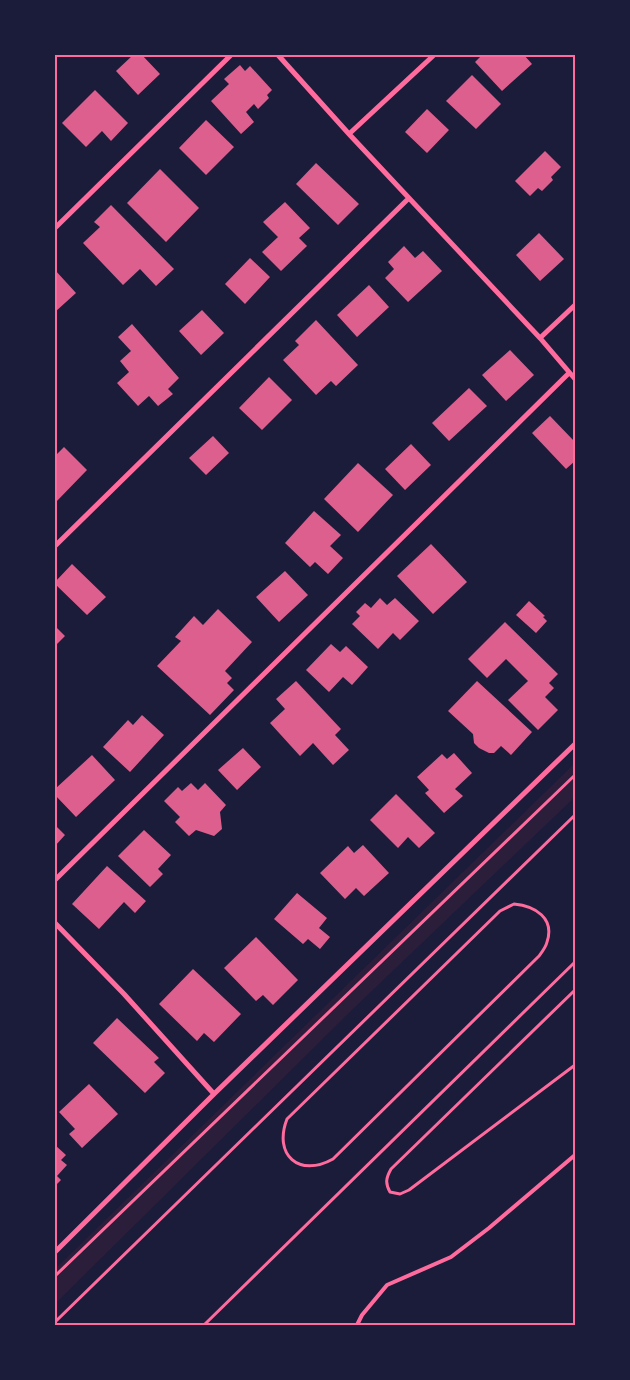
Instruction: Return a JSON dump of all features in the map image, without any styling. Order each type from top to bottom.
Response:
[{"type":"street","points":[[55,228],[232,55]]},
{"type":"street","points":[[278,55],[348,134],[540,338],[575,379]]},
{"type":"street","points":[[348,134],[434,55]]},
{"type":"street","points":[[55,546],[409,198]]},
{"type":"street","points":[[540,338],[575,305]]},
{"type":"street","points":[[55,880],[569,373]]},
{"type":"street","points":[[55,1252],[214,1094],[575,744]]},
{"type":"street","points":[[55,923],[124,994],[214,1094]]},
{"type":"lane","points":[[357,1325],[362,1315],[387,1285],[451,1257],[489,1228],[575,1155]]},
{"type":"path","points":[[55,1276],[575,775]]},
{"type":"path","points":[[55,1322],[575,815]]},
{"type":"path","points":[[514,904],[526,905],[537,910],[545,919],[548,930],[547,943],[539,956],[333,1159],[323,1165],[309,1166],[298,1164],[287,1156],[282,1142],[283,1130],[288,1119],[500,911],[514,904]]},
{"type":"path","points":[[204,1325],[575,962]]},
{"type":"path","points":[[575,990],[391,1169],[387,1176],[386,1185],[390,1192],[400,1194],[409,1190],[575,1065]]},
{"type":"shaded area","points":[[575,763],[575,797],[354,1008],[55,1304],[55,1269]]},
{"type":"building","points":[[133,55],[142,55],[160,74],[138,95],[116,71]]},
{"type":"building","points":[[482,55],[524,55],[532,64],[502,91],[475,62]]},
{"type":"building","points":[[240,65],[245,71],[250,66],[272,90],[267,95],[269,98],[258,109],[254,104],[246,112],[254,122],[241,134],[211,101],[229,84],[224,79]]},
{"type":"building","points":[[472,75],[501,104],[476,129],[446,101]]},
{"type":"building","points":[[95,90],[128,123],[111,141],[102,131],[86,147],[62,123]]},
{"type":"building","points":[[427,109],[449,130],[427,153],[405,132]]},
{"type":"building","points":[[206,120],[234,147],[206,175],[179,148]]},
{"type":"building","points":[[545,151],[561,167],[551,177],[553,180],[542,191],[538,188],[530,196],[515,181]]},
{"type":"building","points":[[316,163],[359,204],[338,225],[296,184]]},
{"type":"building","points":[[160,169],[199,208],[166,242],[127,203]]},
{"type":"building","points":[[285,202],[310,228],[299,238],[307,246],[281,271],[262,252],[278,237],[263,222]]},
{"type":"building","points":[[111,205],[174,269],[156,286],[140,269],[123,285],[83,243],[100,227],[94,222]]},
{"type":"building","points":[[539,233],[564,259],[540,281],[516,255]]},
{"type":"building","points":[[404,246],[415,258],[423,251],[442,271],[408,302],[385,278],[394,269],[388,262]]},
{"type":"building","points":[[250,258],[270,277],[245,304],[225,284]]},
{"type":"building","points":[[55,270],[76,293],[55,312]]},
{"type":"building","points":[[369,285],[389,307],[357,337],[337,315]]},
{"type":"building","points":[[202,310],[224,333],[201,355],[179,331]]},
{"type":"building","points":[[316,320],[358,365],[336,386],[331,381],[316,395],[283,360],[299,345],[295,341]]},
{"type":"building","points":[[132,324],[179,378],[168,389],[173,394],[158,406],[149,396],[138,406],[117,383],[129,372],[120,361],[131,351],[118,337]]},
{"type":"building","points":[[510,350],[534,375],[506,401],[482,375]]},
{"type":"building","points":[[269,377],[292,400],[262,430],[239,408]]},
{"type":"building","points":[[469,388],[487,406],[449,441],[432,423]]},
{"type":"building","points":[[550,416],[575,442],[575,461],[566,469],[532,433]]},
{"type":"building","points":[[213,436],[229,453],[206,475],[189,458]]},
{"type":"building","points":[[411,444],[431,465],[405,490],[385,469]]},
{"type":"building","points":[[64,447],[87,470],[55,503],[55,456]]},
{"type":"building","points":[[358,463],[393,495],[358,532],[324,499]]},
{"type":"building","points":[[314,511],[341,535],[330,546],[343,558],[328,574],[315,562],[310,567],[285,543]]},
{"type":"building","points":[[431,544],[467,582],[433,614],[397,576]]},
{"type":"building","points":[[72,564],[106,597],[87,615],[55,584]]},
{"type":"building","points":[[285,571],[308,595],[279,622],[256,597]]},
{"type":"building","points":[[380,598],[387,605],[395,598],[419,621],[400,640],[393,633],[378,649],[352,624],[360,616],[356,612],[365,603],[371,608]]},
{"type":"building","points":[[529,601],[545,616],[543,617],[547,621],[536,633],[516,615]]},
{"type":"building","points":[[218,609],[252,642],[225,671],[232,678],[227,683],[234,690],[210,715],[157,666],[181,641],[175,637],[194,616],[203,625]]},
{"type":"building","points":[[505,622],[558,674],[549,683],[554,688],[545,697],[558,710],[538,730],[508,700],[528,681],[506,659],[487,678],[468,659]]},
{"type":"building","points":[[55,626],[65,636],[55,646]]},
{"type":"building","points":[[331,644],[340,652],[346,646],[368,667],[352,685],[343,677],[329,692],[306,670]]},
{"type":"building","points":[[296,681],[341,729],[335,735],[349,750],[333,765],[313,743],[300,756],[270,723],[285,709],[276,699]]},
{"type":"building","points":[[477,681],[532,732],[511,755],[501,746],[494,753],[489,753],[479,748],[474,743],[473,734],[448,711]]},
{"type":"building","points":[[142,715],[164,735],[130,772],[103,747],[128,720],[133,725]]},
{"type":"building","points":[[243,748],[261,767],[237,790],[218,770]]},
{"type":"building","points":[[454,753],[472,773],[455,789],[463,796],[444,813],[425,793],[429,790],[417,777],[442,754],[447,759]]},
{"type":"building","points":[[92,755],[115,780],[76,817],[55,795],[55,789]]},
{"type":"building","points":[[191,783],[198,790],[205,783],[226,805],[220,812],[222,829],[214,836],[196,830],[189,836],[175,822],[180,817],[164,801],[178,787],[182,791]]},
{"type":"building","points":[[396,794],[435,833],[419,848],[408,837],[398,848],[370,820]]},
{"type":"building","points":[[55,825],[65,835],[55,846]]},
{"type":"building","points":[[144,830],[171,855],[158,869],[163,874],[150,887],[118,856]]},
{"type":"building","points":[[363,845],[389,873],[364,896],[356,888],[345,899],[320,873],[348,846],[354,853]]},
{"type":"building","points":[[107,866],[146,901],[135,913],[124,902],[99,929],[72,904]]},
{"type":"building","points":[[297,893],[327,918],[319,928],[330,937],[320,949],[308,939],[303,944],[274,919]]},
{"type":"building","points":[[256,937],[298,980],[273,1005],[263,995],[256,1001],[224,968]]},
{"type":"building","points":[[193,969],[241,1014],[214,1042],[204,1033],[197,1041],[159,1004]]},
{"type":"building","points":[[117,1018],[159,1058],[154,1062],[165,1073],[145,1093],[93,1043]]},
{"type":"building","points":[[89,1084],[118,1114],[82,1148],[69,1134],[75,1129],[59,1112]]},
{"type":"building","points":[[55,1145],[66,1155],[61,1160],[67,1165],[57,1176],[61,1180],[55,1186]]}]
